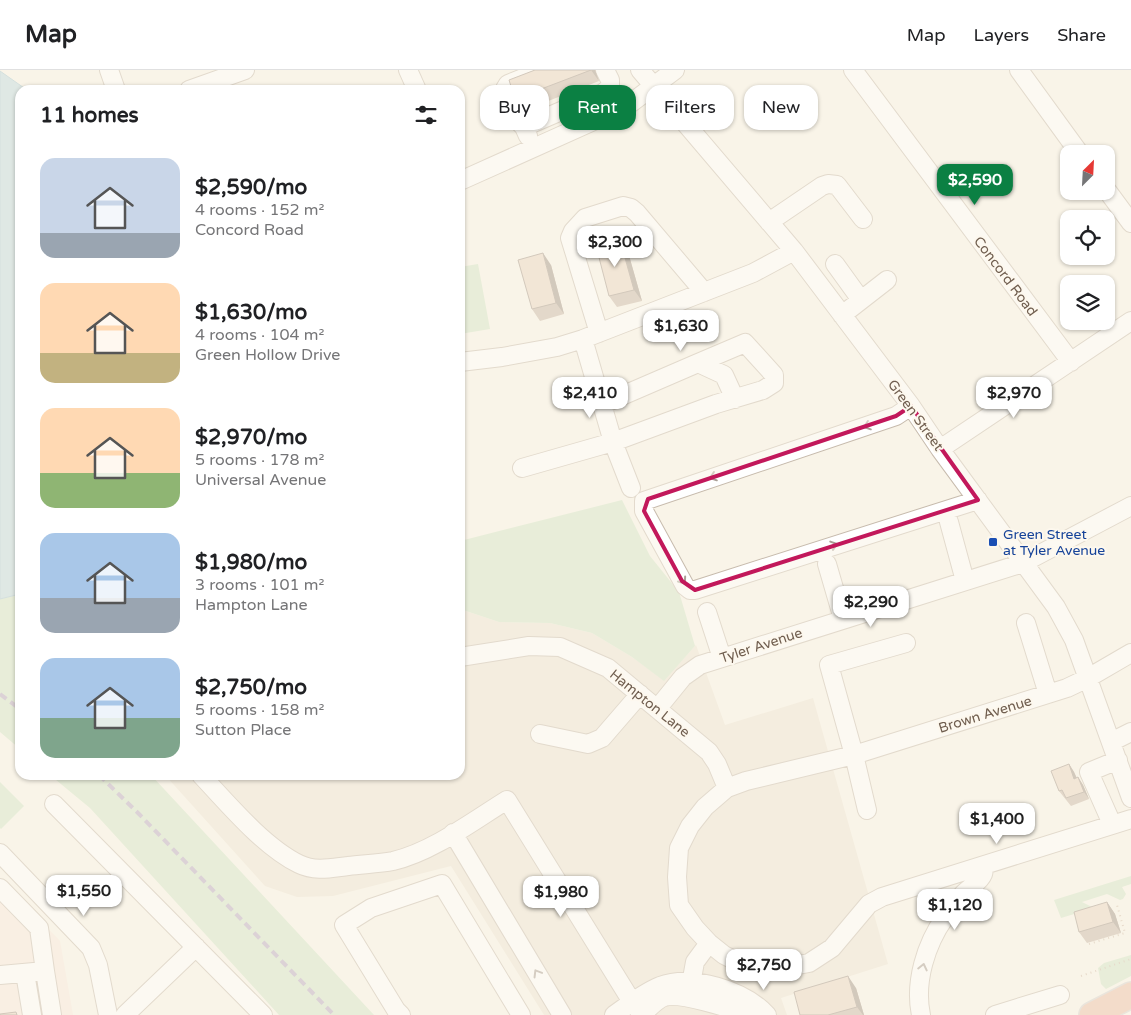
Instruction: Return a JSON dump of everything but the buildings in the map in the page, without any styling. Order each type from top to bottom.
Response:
[{"type":"highway","points":[[1092,1015],[1131,995]]},
{"type":"street","points":[[109,70],[114,85]]},
{"type":"street","points":[[205,85],[245,70]]},
{"type":"street","points":[[408,70],[415,85]]},
{"type":"street","points":[[507,85],[543,70]]},
{"type":"street","points":[[605,70],[610,80],[610,85]]},
{"type":"street","name":"Green Street","points":[[640,70],[652,85]]},
{"type":"street","points":[[654,85],[675,70]]},
{"type":"street","name":"Concord Road","points":[[853,70],[1070,362]]},
{"type":"street","points":[[1019,70],[1073,145]]},
{"type":"street","points":[[636,99],[646,91]]},
{"type":"street","points":[[525,130],[533,148]]},
{"type":"street","points":[[465,179],[573,130]]},
{"type":"street","name":"Green Street","points":[[691,130],[794,251],[911,406],[940,449],[1056,607],[1074,640],[1130,795]]},
{"type":"street","points":[[769,222],[822,186],[828,184],[837,185],[863,219]]},
{"type":"street","points":[[1114,200],[1131,223]]},
{"type":"street","points":[[631,488],[613,442],[603,404],[570,238],[572,231],[585,218],[623,206],[632,208],[704,292]]},
{"type":"street","points":[[465,361],[502,357],[557,346],[591,336],[753,273],[794,251]]},
{"type":"street","points":[[834,264],[861,300]]},
{"type":"street","points":[[842,315],[887,280]]},
{"type":"street","points":[[940,449],[1131,320]]},
{"type":"street","points":[[522,468],[613,442],[762,390],[774,383],[774,375],[745,343],[603,404]]},
{"type":"street","points":[[698,363],[724,375],[735,399]]},
{"type":"street","points":[[911,406],[896,416],[644,501],[644,511],[685,586],[690,590],[695,590],[978,500]]},
{"type":"street","name":"Tyler Avenue","points":[[657,709],[678,682],[700,665],[1023,563],[1131,506]]},
{"type":"street","points":[[949,522],[965,581]]},
{"type":"street","points":[[827,564],[843,619]]},
{"type":"street","points":[[707,612],[722,658]]},
{"type":"street","points":[[1026,623],[1048,694]]},
{"type":"street","points":[[867,810],[829,665],[906,643]]},
{"type":"street","name":"Hampton Lane","points":[[465,656],[529,646],[560,647],[608,668],[709,752],[717,764],[727,788]]},
{"type":"street","name":"Brown Avenue","points":[[727,788],[746,781],[854,755],[1068,688],[1131,653]]},
{"type":"street","points":[[540,734],[588,744],[602,738],[640,694]]},
{"type":"street","points":[[1111,742],[1131,732]]},
{"type":"street","points":[[1112,824],[1089,772],[1118,760]]},
{"type":"street","points":[[205,780],[226,803],[278,852],[301,866],[318,870],[393,861],[415,854],[507,800],[639,1010]]},
{"type":"street","points":[[727,788],[705,807],[690,826],[679,848],[677,877],[679,905],[708,943],[732,960],[749,966],[782,968],[809,963],[832,948],[860,915],[876,900],[1131,819]]},
{"type":"street","points":[[1103,804],[1130,795]]},
{"type":"street","points":[[54,804],[263,1015]]},
{"type":"street","points":[[453,833],[562,1015]]},
{"type":"street","points":[[0,853],[91,948],[98,965],[108,1015]]},
{"type":"street","points":[[921,1015],[919,1000],[920,983],[929,945],[951,908],[981,878],[984,871],[983,867]]},
{"type":"street","points":[[401,1015],[396,1010],[344,925],[371,908],[442,884],[521,1015]]},
{"type":"street","points":[[0,888],[38,928],[52,1015]]},
{"type":"street","points":[[690,991],[695,962],[708,943]]},
{"type":"street","points":[[125,1015],[196,947]]},
{"type":"street","points":[[0,975],[45,971]]},
{"type":"street","points":[[25,973],[29,1015]]},
{"type":"street","points":[[614,1015],[639,1010],[666,997],[690,991],[727,990],[739,1007],[757,1006],[767,1015]]},
{"type":"street","points":[[995,1015],[1060,995]]},
{"type":"path","points":[[1089,944],[1125,933],[1116,905]]},
{"type":"path","points":[[1081,976],[1131,959]]},
{"type":"highlighted area","points":[[911,406],[978,500],[695,590],[682,581],[644,511],[648,499],[896,416]]},
{"type":"shaded area","points":[[465,611],[499,622],[550,623],[592,633],[632,657],[664,680],[696,645],[725,725],[813,698],[888,964],[781,998],[787,1015],[544,1015],[451,866],[333,896],[297,897],[265,886],[170,780],[465,780]]},
{"type":"shaded area","points":[[0,879],[60,941],[73,1015],[0,1015]]},
{"type":"green space","points":[[478,264],[490,329],[465,333],[465,266]]},
{"type":"green space","points":[[622,500],[650,556],[679,592],[695,646],[664,681],[632,657],[592,633],[550,623],[499,622],[465,611],[465,540]]},
{"type":"green space","points":[[15,595],[15,745],[0,732],[0,599]]},
{"type":"green space","points":[[56,780],[156,780],[374,1015],[279,1015],[90,808]]},
{"type":"green space","points":[[0,782],[24,806],[1,829],[0,828]]},
{"type":"green space","points":[[1131,876],[1131,884],[1122,887],[1126,894],[1123,899],[1120,900],[1107,894],[1082,902],[1094,908],[1061,918],[1054,900]]},
{"type":"green space","points":[[1131,955],[1131,976],[1106,989],[1101,984],[1098,968],[1104,963]]},
{"type":"water","points":[[0,71],[20,85],[15,85],[15,595],[0,599]]},
{"type":"railway","points":[[0,694],[15,705]]},
{"type":"railway","points":[[104,780],[334,1015]]},
{"type":"place","name":"Green Street at Tyler Avenue","points":[[993,542]]}]
